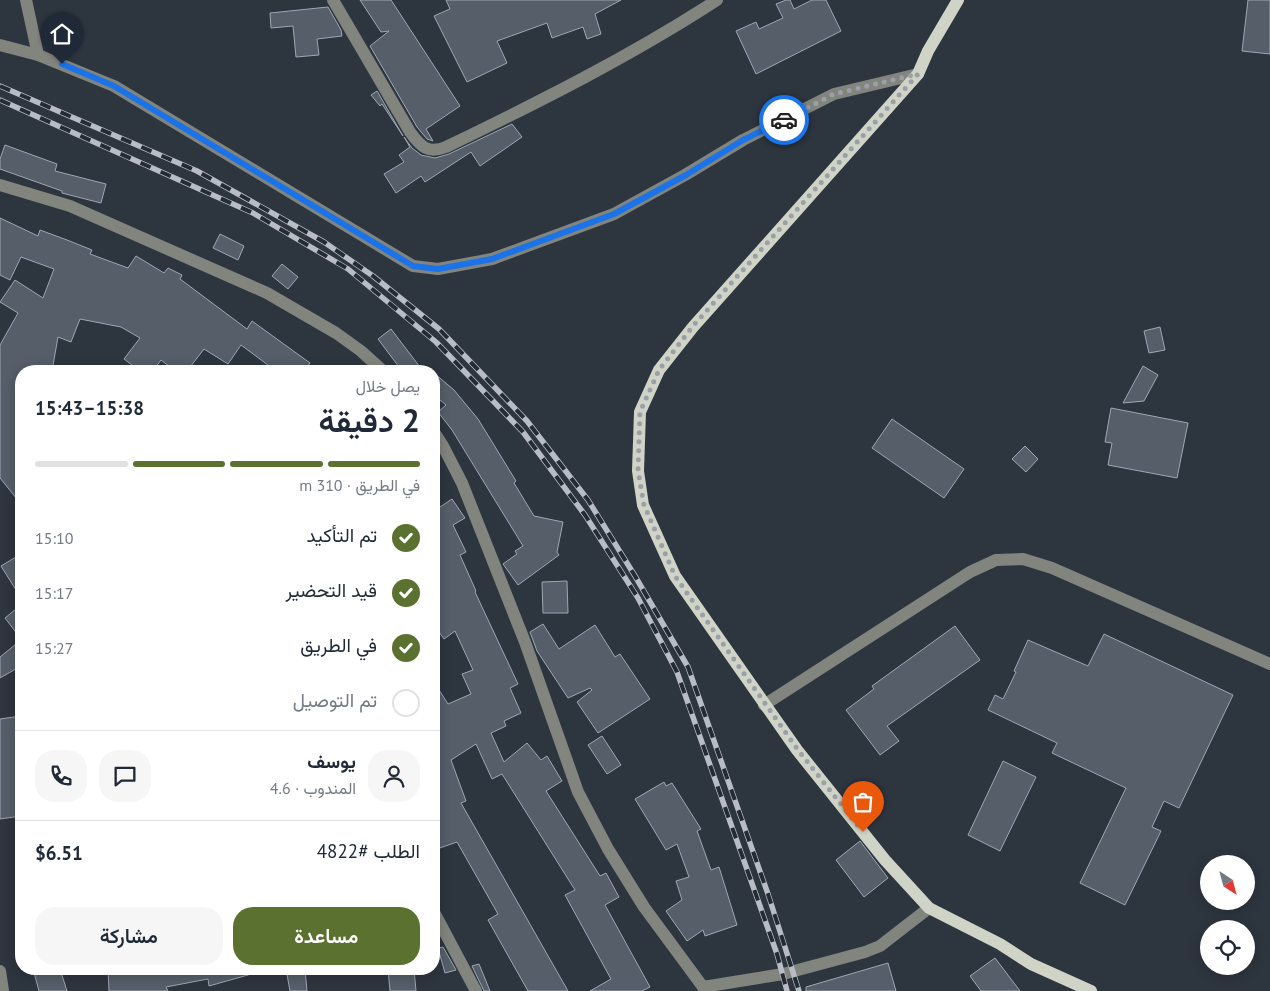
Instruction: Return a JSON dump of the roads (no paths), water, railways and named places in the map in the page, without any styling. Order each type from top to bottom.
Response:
[{"type":"main road","points":[[958,0],[928,51],[918,74],[693,326],[659,370],[640,412],[638,471],[644,505],[675,576],[764,705],[874,845],[929,908],[1000,944],[1031,964],[1091,991]]},
{"type":"street","points":[[26,0],[38,55]]},
{"type":"street","points":[[333,0],[410,132],[418,144],[431,150],[446,147],[562,90],[672,29],[717,0]]},
{"type":"street","points":[[0,45],[38,55],[114,86],[413,266],[438,269],[492,259],[614,214],[686,175],[743,140],[834,94],[918,74]]},
{"type":"street","points":[[0,185],[88,213],[267,293],[336,333],[376,365]]},
{"type":"street","points":[[440,441],[462,482],[525,642],[578,792],[608,849],[644,907],[702,989],[783,974],[865,952],[880,946],[929,908]]},
{"type":"street","points":[[764,705],[970,572],[996,560],[1023,559],[1052,568],[1270,664]]},
{"type":"street","points":[[440,923],[476,991]]},
{"type":"street","points":[[0,971],[3,991]]},
{"type":"railway","points":[[0,86],[197,171],[324,242],[373,276],[439,329],[527,421],[588,500],[688,667],[768,894],[799,991]]},
{"type":"railway","points":[[0,100],[253,213],[348,269],[436,342],[523,432],[585,515],[638,598],[677,672],[777,954],[787,991]]}]
